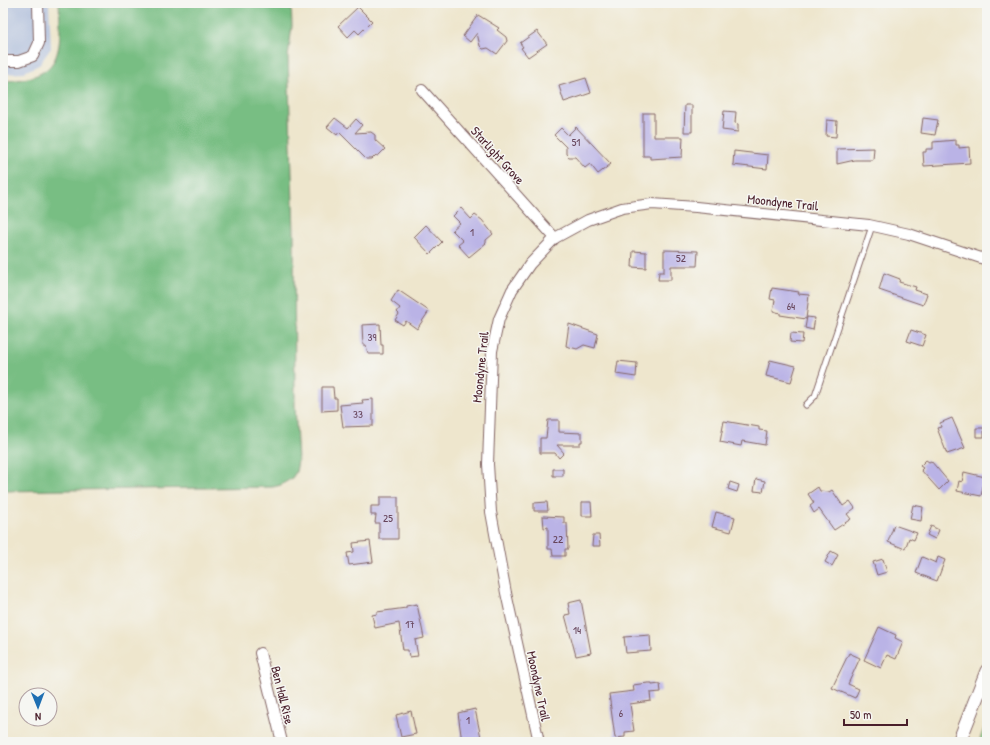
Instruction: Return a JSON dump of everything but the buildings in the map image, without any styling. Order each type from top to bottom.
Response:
[{"type":"street","points":[[3,61],[19,61],[34,56],[39,43],[38,3]]},
{"type":"street","name":"Starlight Grove","points":[[422,90],[555,238]]},
{"type":"street","name":"Moondyne Trail","points":[[539,742],[506,593],[491,512],[488,464],[492,351],[499,319],[512,290],[530,264],[555,238],[588,220],[622,208],[652,204],[872,226],[909,234],[987,260]]},
{"type":"street","name":"Ben Hall Rise","points":[[260,653],[282,742]]},
{"type":"street","points":[[959,742],[987,671]]},
{"type":"lane","points":[[806,406],[815,396],[872,226]]},
{"type":"shaded area","points":[[3,3],[49,3],[51,48],[39,65],[22,73],[3,74]]},
{"type":"green space","points":[[59,3],[291,3],[292,26],[288,57],[294,232],[295,405],[298,461],[296,472],[292,478],[281,485],[273,487],[3,491],[3,81],[22,79],[37,75],[47,69],[54,60],[58,49],[60,36]]},
{"type":"green space","points":[[987,721],[987,742],[979,742]]}]
